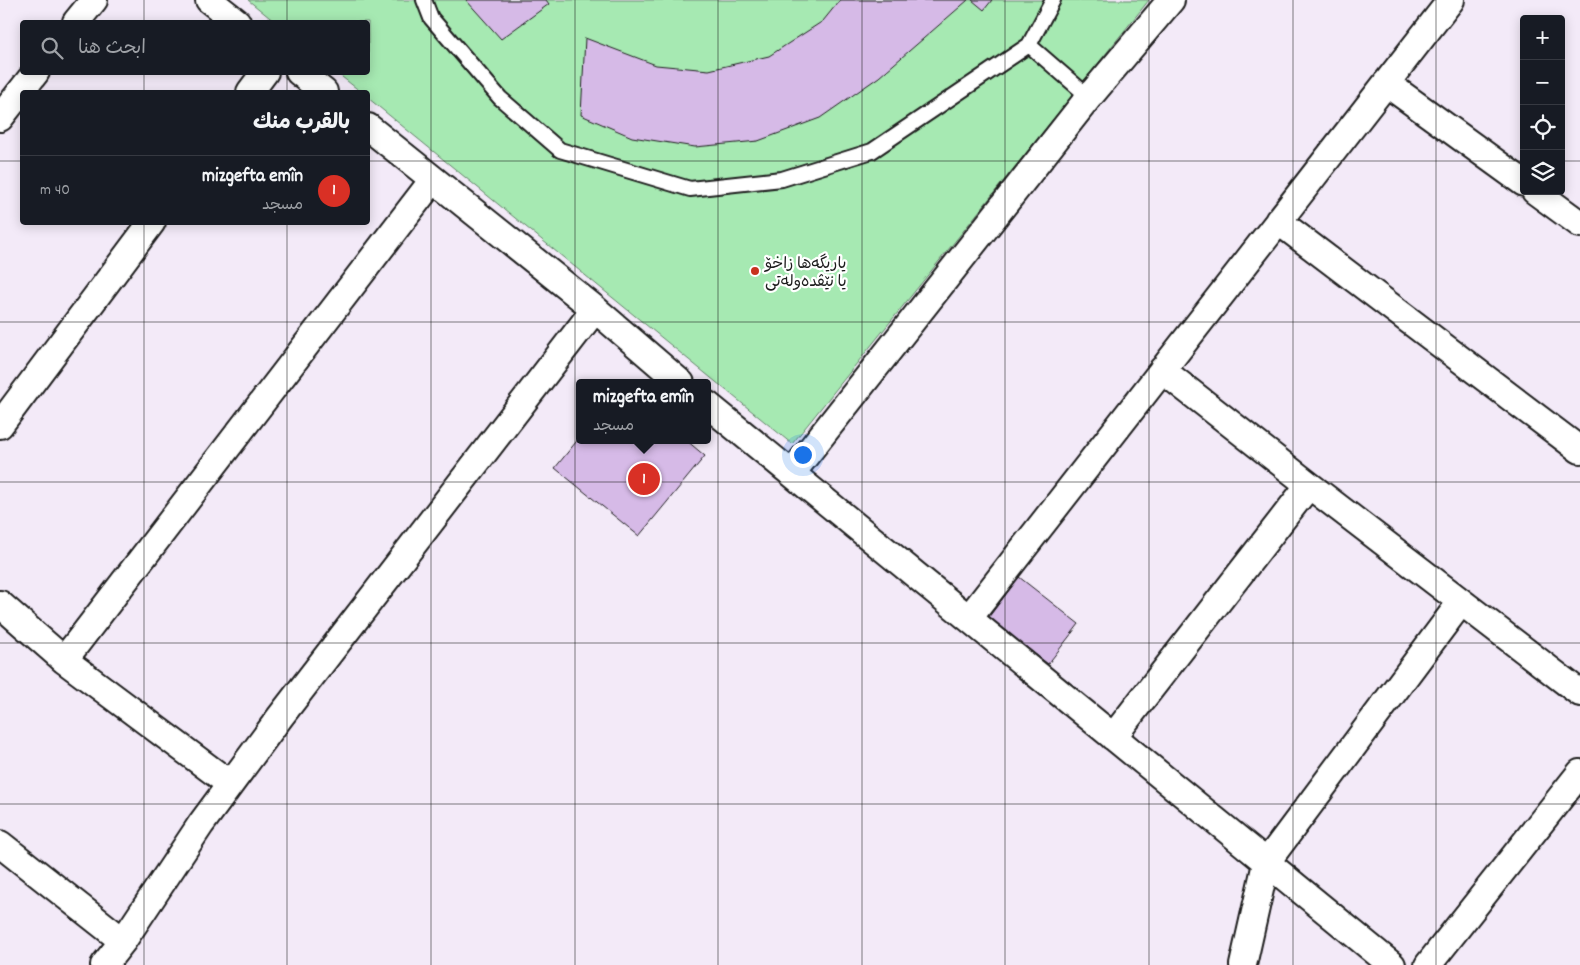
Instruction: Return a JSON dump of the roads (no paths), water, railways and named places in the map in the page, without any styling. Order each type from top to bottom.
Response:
[{"type":"street","points":[[78,20],[94,0]]},
{"type":"street","points":[[209,0],[234,20]]},
{"type":"street","points":[[792,473],[1089,97],[1171,0]]},
{"type":"street","points":[[969,618],[1450,0]]},
{"type":"street","points":[[22,90],[34,75]]},
{"type":"street","points":[[252,90],[263,75]]},
{"type":"street","points":[[303,75],[322,90]]},
{"type":"street","points":[[1386,83],[1520,180]]},
{"type":"street","points":[[0,118],[20,92]]},
{"type":"street","points":[[370,130],[595,309],[677,379]]},
{"type":"street","points":[[64,660],[433,180]]},
{"type":"street","points":[[1540,195],[1580,224]]},
{"type":"street","points":[[1278,221],[1580,450]]},
{"type":"street","points":[[0,425],[150,225]]},
{"type":"street","points":[[106,964],[200,824],[595,309]]},
{"type":"street","points":[[1162,370],[1309,486],[1580,693]]},
{"type":"street","points":[[711,407],[1392,965]]},
{"type":"street","points":[[1112,737],[1309,486]]},
{"type":"street","points":[[1243,965],[1266,862],[1461,602]]},
{"type":"street","points":[[0,604],[64,660],[230,784]]},
{"type":"street","points":[[1428,965],[1580,773]]},
{"type":"street","points":[[0,844],[123,941]]},
{"type":"lane","points":[[424,0],[431,18],[500,98],[560,150],[690,189],[782,179],[872,151],[1030,45],[1053,0]]},
{"type":"lane","points":[[1030,45],[1089,97]]},
{"type":"place","name":"یاریگه‌ها زاخۆ یا نێڤده‌وله‌تی","points":[[755,271]]},
{"type":"place","name":"mizgefta emîn","points":[[644,479]]}]
